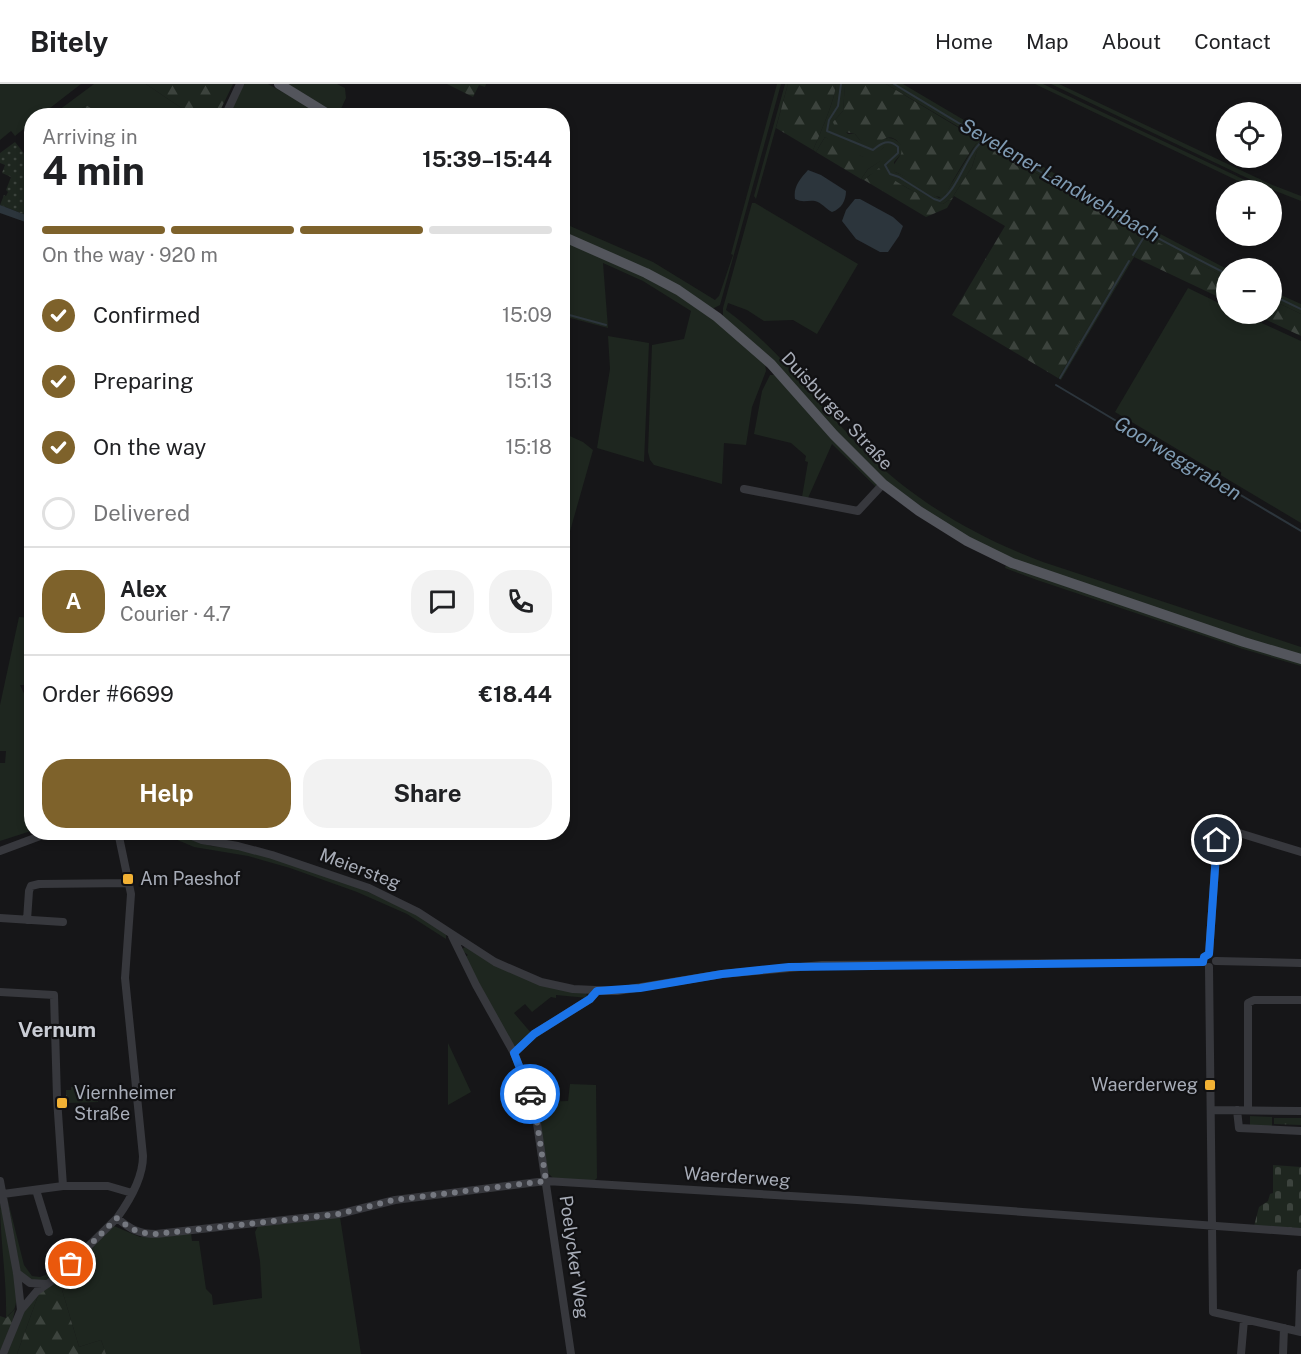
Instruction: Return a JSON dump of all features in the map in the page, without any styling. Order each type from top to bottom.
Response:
[{"type":"main road","points":[[279,84],[318,108]]},
{"type":"main road","name":"Duisburger Straße","points":[[570,240],[646,273],[678,290],[717,318],[771,364],[834,435],[883,484],[919,511],[967,541],[1011,563],[1301,659]]},
{"type":"street","points":[[229,108],[240,84]]},
{"type":"street","points":[[744,489],[858,511],[883,484]]},
{"type":"street","points":[[1301,852],[1236,832],[1226,832],[1217,840],[1209,961],[1214,1312],[1300,1331],[1301,1273]]},
{"type":"street","points":[[0,851],[30,840]]},
{"type":"street","points":[[3,1354],[21,1311],[37,1291],[56,1278],[117,1218],[142,1171],[144,1156],[124,978],[131,914],[130,883],[120,840]]},
{"type":"street","name":"Meiersteg","points":[[202,840],[272,855],[369,888],[418,912],[495,962],[520,974],[541,982],[597,991],[629,990],[722,974],[789,967],[1209,961],[1301,963]]},
{"type":"street","points":[[27,920],[31,886],[130,883]]},
{"type":"street","points":[[0,918],[63,922]]},
{"type":"street","name":"Poelycker Weg","points":[[450,933],[514,1053],[534,1103],[572,1354]]},
{"type":"street","points":[[514,1053],[534,1034],[590,999],[597,991]]},
{"type":"street","points":[[0,992],[54,995],[57,1098],[63,1186]]},
{"type":"street","points":[[1248,1110],[1248,1003],[1254,999],[1301,1000]]},
{"type":"street","points":[[1212,1110],[1301,1112]]},
{"type":"street","points":[[1237,1110],[1239,1128],[1301,1131]]},
{"type":"street","points":[[0,1181],[17,1273],[21,1311]]},
{"type":"street","name":"Waerderweg","points":[[117,1218],[135,1231],[156,1234],[339,1214],[394,1200],[546,1181],[857,1200],[1301,1232]]},
{"type":"street","points":[[3,1194],[63,1186],[108,1186],[132,1193]]},
{"type":"street","points":[[36,1190],[49,1232]]},
{"type":"street","points":[[17,1273],[30,1283],[47,1284]]},
{"type":"street","points":[[1241,1354],[1244,1320]]},
{"type":"street","points":[[1283,1354],[1284,1328]]},
{"type":"green space","points":[[0,84],[81,84],[50,108],[24,108],[24,129],[15,136],[11,131],[0,140]]},
{"type":"green space","points":[[94,84],[146,84],[182,108],[91,108],[86,105],[83,108],[62,108]]},
{"type":"green space","points":[[146,84],[233,84],[221,108],[182,108]]},
{"type":"green space","points":[[243,84],[268,84],[311,108],[232,108]]},
{"type":"green space","points":[[288,84],[337,84],[345,88],[346,98],[341,108],[327,108]]},
{"type":"green space","points":[[447,84],[486,84],[485,87],[479,85],[473,97]]},
{"type":"green space","points":[[777,84],[781,84],[720,305],[712,309],[570,236],[570,226],[653,262],[715,300],[719,296],[733,255],[731,254]]},
{"type":"green space","points":[[785,84],[788,84],[756,199],[754,196]]},
{"type":"green space","points":[[788,84],[836,84],[830,107],[813,150],[776,128]]},
{"type":"green space","points":[[836,84],[845,84],[843,111],[835,120],[848,134],[855,134],[860,140],[874,144],[886,138],[896,140],[903,147],[901,154],[894,162],[895,172],[907,177],[939,198],[945,194],[979,139],[886,84],[903,84],[1130,218],[1216,263],[1216,272],[1146,237],[1061,380],[1058,378],[1142,235],[985,143],[977,151],[972,167],[952,198],[943,204],[925,198],[878,173],[864,180],[861,179],[868,169],[880,161],[884,147],[868,158],[825,137],[816,152],[813,150]]},
{"type":"green space","points":[[845,84],[886,84],[979,140],[942,197],[925,191],[895,172],[893,166],[901,154],[902,147],[894,139],[887,138],[871,146],[855,134],[836,130],[833,122],[843,111]]},
{"type":"green space","points":[[1035,84],[1043,84],[1245,180],[1236,180]]},
{"type":"green space","points":[[1051,84],[1059,84],[1216,158],[1216,163]]},
{"type":"green space","points":[[825,137],[847,149],[853,148],[864,157],[884,147],[893,149],[893,153],[868,169],[861,179],[816,152]]},
{"type":"green space","points":[[15,142],[24,153],[24,214],[0,205],[4,195],[6,196],[8,192],[6,190],[11,177],[2,173],[5,165],[0,163],[0,153]]},
{"type":"green space","points":[[984,143],[1143,235],[1058,378],[952,315],[1005,226],[954,196],[947,208],[926,217],[864,180],[879,168],[909,189],[943,204],[952,198],[972,167],[977,151]]},
{"type":"green space","points":[[1226,168],[1236,168],[1262,180],[1251,180]]},
{"type":"green space","points":[[1282,189],[1301,196],[1301,201],[1282,194]]},
{"type":"green space","points":[[752,203],[858,264],[817,334],[793,320],[764,321],[747,310],[728,303],[726,310],[764,342],[863,450],[903,486],[947,516],[1018,552],[1301,647],[1301,656],[1007,558],[947,525],[882,478],[723,318],[723,308]]},
{"type":"green space","points":[[1146,236],[1216,272],[1216,296],[1134,257]]},
{"type":"green space","points":[[570,243],[646,276],[702,310],[765,363],[766,371],[752,407],[746,445],[724,443],[722,484],[654,465],[648,452],[652,345],[684,339],[691,311],[643,281],[603,263],[608,328],[570,318]]},
{"type":"green space","points":[[1188,288],[1216,302],[1216,324],[1264,324],[1301,341],[1301,523],[1115,412]]},
{"type":"green space","points":[[1282,295],[1301,304],[1301,314],[1282,305]]},
{"type":"green space","points":[[1282,305],[1301,314],[1301,336],[1275,324],[1282,324]]},
{"type":"green space","points":[[608,336],[649,343],[644,462],[597,448],[610,369]]},
{"type":"green space","points":[[770,375],[777,375],[877,483],[876,487],[832,444],[808,498],[802,497],[808,462],[805,461],[806,456],[791,443],[754,434],[762,391]]},
{"type":"green space","points":[[570,436],[593,450],[570,531]]},
{"type":"green space","points":[[1006,565],[1301,663],[1301,666],[1243,649],[1037,580],[1005,568]]},
{"type":"green space","points":[[19,617],[24,617],[24,685],[20,685],[24,693],[24,833],[0,841],[0,763],[5,763],[6,751],[0,751],[0,705]]},
{"type":"green space","points":[[178,840],[193,840],[211,846],[237,848],[268,856],[357,887],[415,913],[446,933],[446,939],[407,914],[357,892],[248,856],[194,847]]},
{"type":"green space","points":[[466,946],[487,961],[586,993],[588,998],[556,995],[556,998],[551,997],[532,1012],[525,1004],[514,1013],[532,1034],[516,1046],[512,1045],[465,957],[468,955],[461,950]]},
{"type":"green space","points":[[448,1043],[471,1092],[448,1105]]},
{"type":"green space","points":[[570,1084],[596,1085],[597,1178],[594,1181],[553,1178],[548,1173],[536,1102],[568,1101]]},
{"type":"green space","points":[[71,1087],[98,1088],[98,1102],[66,1103],[66,1090],[71,1090]]},
{"type":"green space","points":[[1250,1116],[1272,1117],[1272,1127],[1250,1127]]},
{"type":"green space","points":[[1274,1118],[1301,1118],[1301,1125],[1274,1124]]},
{"type":"green space","points":[[1273,1165],[1301,1167],[1301,1229],[1254,1226],[1259,1207],[1268,1201],[1270,1194],[1273,1193]]},
{"type":"green space","points":[[7,1197],[24,1265],[32,1276],[40,1277],[48,1274],[86,1242],[51,1278],[40,1283],[30,1282],[20,1271]]},
{"type":"green space","points":[[0,1202],[12,1255],[17,1297],[13,1311],[6,1318],[1,1231]]},
{"type":"green space","points":[[340,1217],[361,1354],[106,1354],[101,1340],[79,1347],[59,1280],[114,1226],[140,1237],[191,1233],[192,1241],[199,1241],[206,1289],[212,1295],[213,1305],[262,1298],[260,1261],[255,1232],[258,1226]]},
{"type":"green space","points":[[59,1280],[79,1347],[101,1340],[106,1354],[17,1354],[39,1293]]},
{"type":"green space","points":[[39,1293],[17,1354],[7,1354],[24,1312]]},
{"type":"green space","points":[[15,1309],[12,1324],[0,1351],[0,1316],[6,1318]]},
{"type":"shaded area","points":[[808,170],[821,175],[846,191],[844,201],[838,209],[832,212],[817,202],[795,199],[796,187]]},
{"type":"shaded area","points":[[855,199],[860,199],[893,217],[903,226],[888,252],[880,252],[856,239],[842,221],[846,210]]},
{"type":"shaded area","points":[[0,205],[24,214],[24,222],[0,213]]},
{"type":"waterway","points":[[841,84],[838,106],[829,120],[827,131],[873,150],[885,142],[895,144],[898,147],[898,153],[885,165],[890,174],[899,177],[934,199],[940,201],[950,192],[984,139]]},
{"type":"waterway","name":"Sevelener Landwehrbach","points":[[894,84],[1100,206],[1216,268]]},
{"type":"waterway","name":"Goorweggraben","points":[[1133,255],[1147,232]]},
{"type":"waterway","name":"Goorweggraben","points":[[1060,378],[1129,261]]},
{"type":"waterway","name":"Sevelener Landwehrbach","points":[[1282,300],[1301,309]]},
{"type":"waterway","points":[[570,315],[606,325]]},
{"type":"waterway","name":"Goorweggraben","points":[[1056,385],[1301,531]]},
{"type":"way so far","points":[[71,1264],[117,1218],[135,1231],[156,1234],[339,1214],[394,1200],[546,1181],[534,1103],[530,1094]]},
{"type":"place","name":"Am Paeshof","points":[[128,879]]},
{"type":"place","name":"Waerderweg","points":[[1210,1085]]},
{"type":"place","name":"Viernheimer Straße","points":[[62,1103]]},
{"type":"district","name":"Vernum","points":[[57,1030]]},
{"type":"route","points":[[530,1094],[514,1053],[534,1034],[590,999],[597,991],[640,988],[722,974],[822,965],[1203,962],[1204,957],[1209,954],[1217,840]]}]
